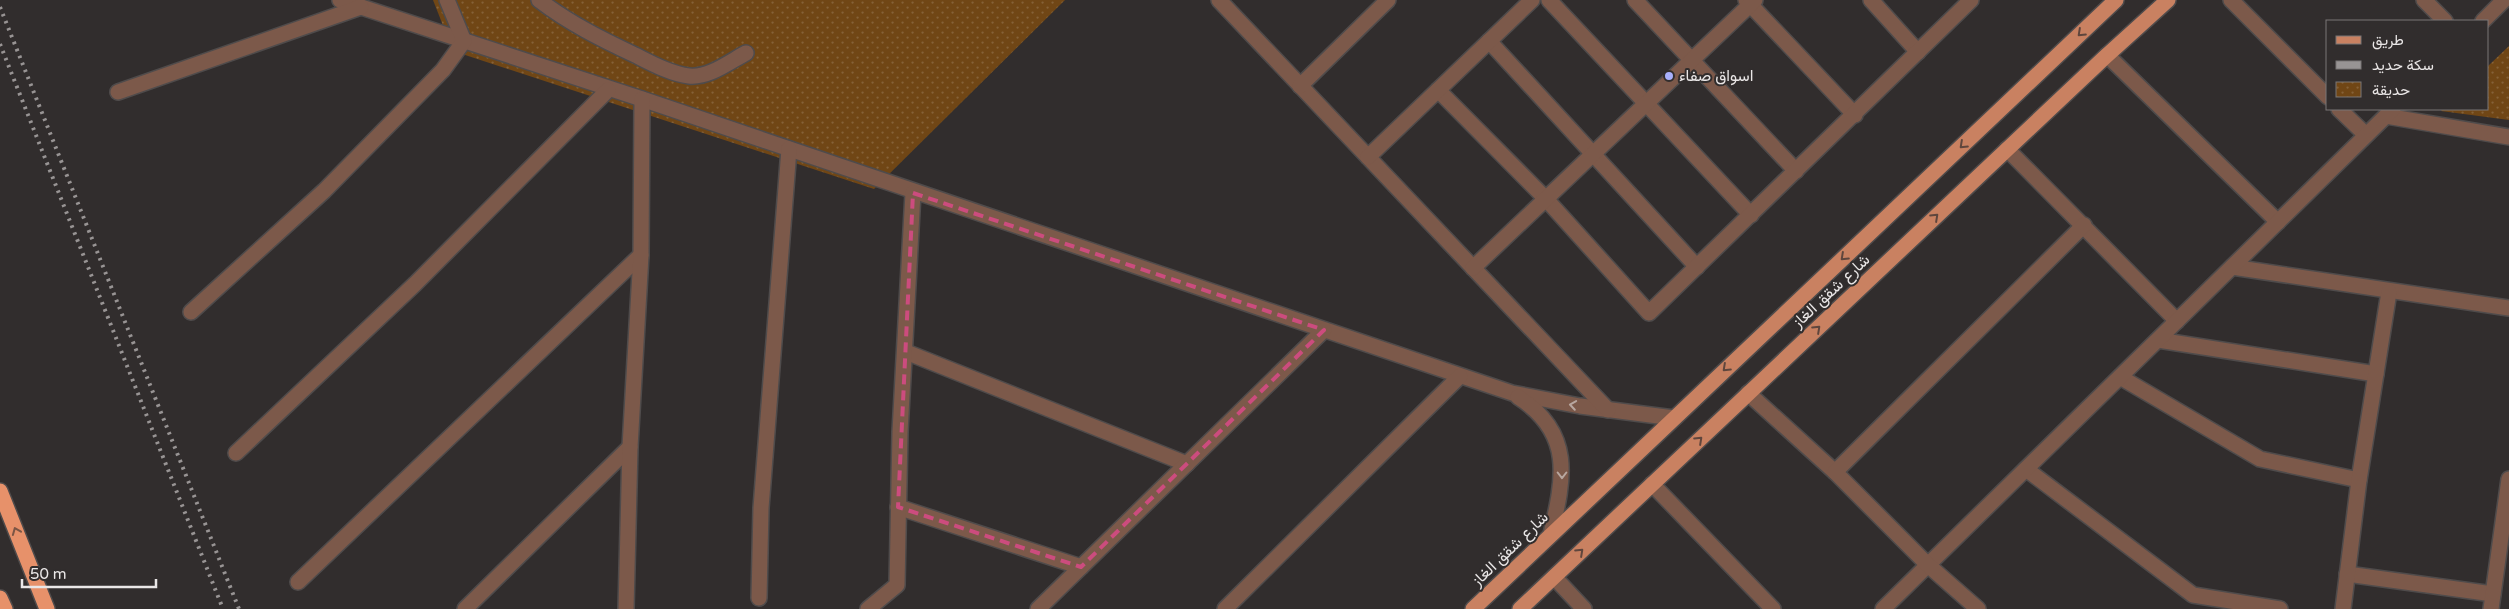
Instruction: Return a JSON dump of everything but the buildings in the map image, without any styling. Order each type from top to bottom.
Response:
[{"type":"highway","points":[[0,491],[47,609]]},
{"type":"highway","points":[[0,598],[4,609]]},
{"type":"main road","name":"شارع شقق الغاز","points":[[1473,609],[2116,0]]},
{"type":"main road","name":"شارع شقق الغاز","points":[[1520,609],[2107,55],[2168,0]]},
{"type":"street","points":[[340,0],[608,90],[642,99],[913,193],[1512,393],[1608,410],[1674,418]]},
{"type":"street","points":[[448,0],[464,42]]},
{"type":"street","points":[[539,0],[564,20],[672,72],[689,76],[705,74],[746,54]]},
{"type":"street","points":[[1219,0],[1608,410]]},
{"type":"street","points":[[1300,86],[1388,0]]},
{"type":"street","points":[[1368,157],[1532,0]]},
{"type":"street","points":[[1549,0],[1751,215]]},
{"type":"street","points":[[1635,0],[1796,172]]},
{"type":"street","points":[[1871,0],[1918,52]]},
{"type":"street","points":[[1438,90],[1546,199],[1649,313],[1855,115],[1971,0]]},
{"type":"street","points":[[2231,0],[2326,95]]},
{"type":"street","points":[[2424,0],[2444,20]]},
{"type":"street","points":[[2484,20],[2504,0]]},
{"type":"street","points":[[1474,268],[1646,104],[1750,1],[1855,115]]},
{"type":"street","points":[[118,92],[361,7]]},
{"type":"street","points":[[1489,41],[1697,267]]},
{"type":"street","points":[[190,312],[324,191],[443,70],[464,42]]},
{"type":"street","points":[[2107,55],[2278,222]]},
{"type":"street","points":[[236,452],[415,284],[608,90]]},
{"type":"street","points":[[626,609],[630,447],[640,255],[642,99]]},
{"type":"street","points":[[2341,110],[2366,135]]},
{"type":"street","points":[[1883,609],[2390,113],[2509,137]]},
{"type":"street","points":[[759,598],[761,508],[789,149]]},
{"type":"street","points":[[2008,149],[2084,224],[2177,321]]},
{"type":"street","points":[[868,609],[896,585],[900,425],[906,352],[913,193]]},
{"type":"street","points":[[1835,472],[2084,224]]},
{"type":"street","points":[[298,582],[640,255]]},
{"type":"street","points":[[2232,267],[2389,292],[2509,308]]},
{"type":"street","points":[[2343,609],[2359,480],[2389,292]]},
{"type":"street","points":[[1038,609],[1324,330]]},
{"type":"street","points":[[2158,340],[2376,374]]},
{"type":"street","points":[[906,352],[1186,464]]},
{"type":"street","points":[[1225,609],[1460,376]]},
{"type":"street","points":[[2120,376],[2260,459],[2359,480]]},
{"type":"street","points":[[1512,393],[1537,411],[1545,420],[1557,445],[1561,459],[1562,484],[1551,534]]},
{"type":"street","points":[[1748,393],[1835,472],[1928,565],[1978,609]]},
{"type":"street","points":[[465,609],[630,447]]},
{"type":"street","points":[[2026,469],[2194,595],[2280,609]]},
{"type":"street","points":[[1652,484],[1774,609]]},
{"type":"street","points":[[2347,574],[2492,602],[2508,488]]},
{"type":"street","points":[[898,507],[1081,567]]},
{"type":"street","points":[[1554,577],[1584,609]]},
{"type":"highlighted area","points":[[913,193],[1324,330],[1081,567],[898,507]]},
{"type":"green space","points":[[433,0],[1065,0],[874,189],[453,51]]},
{"type":"green space","points":[[2509,46],[2509,120],[2441,111],[2489,110],[2489,65]]},
{"type":"railway","points":[[0,7],[239,609]]},
{"type":"railway","points":[[0,44],[223,609]]},
{"type":"place","name":"اسواق صفاء","points":[[1669,76]]}]
